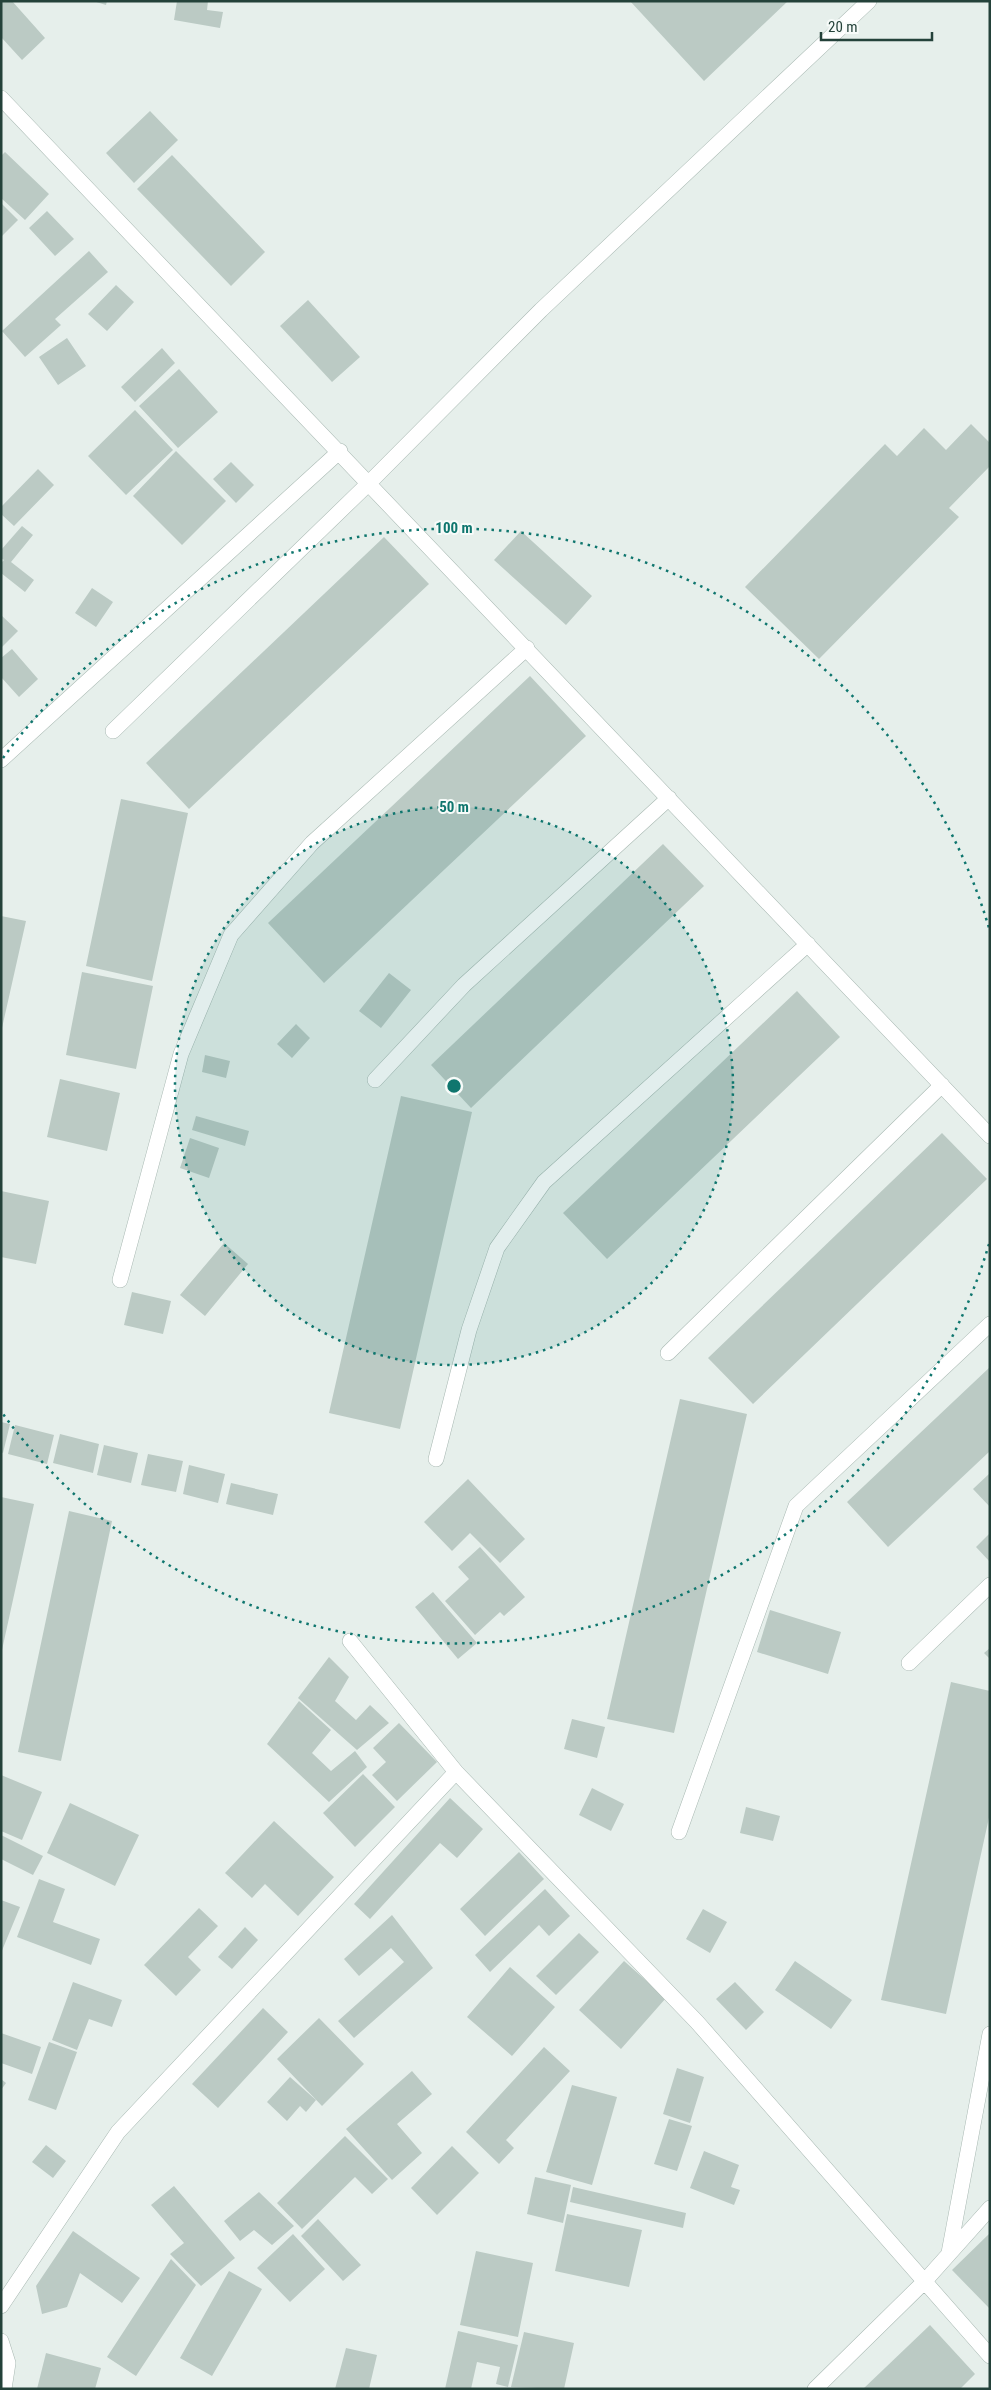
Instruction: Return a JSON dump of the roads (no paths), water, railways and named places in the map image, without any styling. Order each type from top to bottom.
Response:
[{"type":"street","points":[[113,731],[369,483],[541,310],[869,1]]},
{"type":"street","points":[[1,98],[340,451],[990,1136]]},
{"type":"street","points":[[1,760],[340,451]]},
{"type":"street","points":[[120,1280],[181,1054],[231,936],[312,843],[527,648]]},
{"type":"street","points":[[375,1080],[464,985],[669,798]]},
{"type":"street","points":[[436,1459],[469,1330],[498,1248],[544,1182],[808,944]]},
{"type":"street","points":[[668,1352],[942,1085]]},
{"type":"street","points":[[679,1832],[796,1506],[990,1324]]},
{"type":"street","points":[[909,1663],[990,1585]]},
{"type":"street","points":[[350,1641],[456,1772],[697,2022],[990,2356]]},
{"type":"street","points":[[1,2306],[118,2132],[456,1772]]},
{"type":"street","points":[[948,2254],[990,2034]]},
{"type":"street","points":[[814,2389],[924,2282],[990,2208]]},
{"type":"street","points":[[1,2341],[8,2364],[4,2389]]}]
